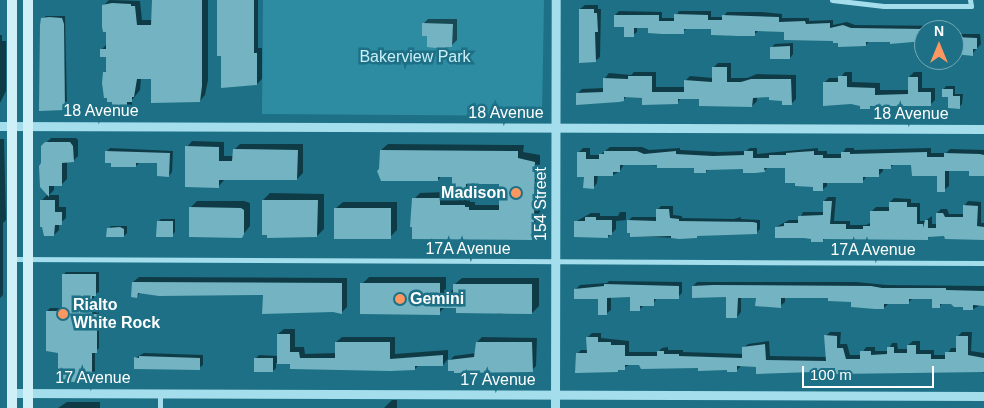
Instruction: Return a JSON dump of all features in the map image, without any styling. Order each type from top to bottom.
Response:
[{"type":"main road","points":[[12,0],[12,408]]},
{"type":"main road","points":[[28,0],[28,408]]},
{"type":"main road","points":[[12,54],[21,58],[28,88]]},
{"type":"street","name":"154 Street","points":[[555,408],[556,0]]},
{"type":"street","points":[[832,0],[884,6],[971,6],[970,0]]},
{"type":"street","name":"18 Avenue","points":[[0,126],[984,129]]},
{"type":"street","name":"17A Avenue","points":[[12,259],[984,263]]},
{"type":"street","name":"17 Avenue","points":[[12,393],[984,396]]},
{"type":"street","points":[[160,394],[160,408]]},
{"type":"green space","name":"Bakerview Park","points":[[263,0],[544,0],[542,116],[262,114]]},
{"type":"building","points":[[152,0],[202,0],[202,86],[200,102],[151,103],[151,79],[137,79],[132,102],[127,102],[127,113],[112,113],[112,102],[107,102],[107,98],[104,98],[102,83],[103,72],[106,72],[106,57],[100,57],[100,49],[106,49],[106,32],[103,32],[102,27],[102,5],[112,3],[131,4],[131,6],[135,6],[137,25],[151,25]]},
{"type":"building","points":[[217,0],[254,0],[254,53],[257,53],[257,85],[221,88],[221,56],[217,56]]},
{"type":"building","points":[[579,9],[594,9],[594,13],[597,13],[598,32],[595,32],[596,62],[579,63]]},
{"type":"building","points":[[674,14],[708,15],[708,20],[722,20],[722,15],[779,17],[779,22],[805,21],[806,24],[830,23],[830,28],[843,25],[851,28],[914,29],[914,42],[890,44],[890,42],[866,42],[866,46],[838,47],[838,43],[833,43],[833,41],[784,40],[784,32],[755,31],[755,36],[711,35],[711,29],[684,29],[684,34],[662,34],[648,33],[648,28],[634,28],[634,37],[624,37],[624,27],[614,27],[614,15],[659,15],[659,21],[674,21]]},
{"type":"building","points":[[41,18],[62,18],[64,24],[65,110],[39,111],[40,25]]},
{"type":"building","points":[[422,23],[453,24],[452,47],[445,47],[445,49],[427,47],[427,36],[422,36]]},
{"type":"building","points":[[964,37],[977,38],[977,49],[973,49],[973,56],[964,55]]},
{"type":"building","points":[[790,46],[790,59],[770,59],[770,47]]},
{"type":"building","points":[[712,67],[727,67],[727,82],[741,82],[751,79],[791,79],[792,105],[782,105],[782,101],[769,100],[769,97],[753,98],[752,107],[699,106],[699,99],[678,99],[678,104],[642,105],[642,98],[624,97],[624,101],[619,102],[576,105],[576,93],[603,92],[603,78],[628,79],[628,76],[652,76],[652,92],[684,92],[684,80],[712,82]]},
{"type":"building","points":[[838,76],[847,76],[847,87],[875,88],[875,95],[908,94],[908,77],[918,77],[918,92],[931,92],[931,106],[870,106],[870,109],[860,109],[860,106],[851,104],[823,106],[823,82],[838,82]]},
{"type":"building","points":[[942,89],[953,89],[953,96],[960,96],[960,109],[948,108],[948,97],[942,97]]},
{"type":"building","points":[[45,142],[70,142],[73,146],[74,162],[62,163],[62,186],[49,186],[49,197],[40,187],[39,166],[41,163],[41,146]]},
{"type":"building","points":[[185,146],[219,147],[219,161],[232,161],[233,149],[298,150],[297,180],[219,180],[219,188],[185,187]]},
{"type":"building","points":[[380,150],[518,151],[518,158],[535,162],[532,240],[412,239],[412,227],[410,227],[412,198],[440,198],[440,205],[465,205],[465,207],[469,207],[469,210],[499,210],[499,184],[466,184],[466,189],[452,191],[452,177],[438,177],[438,181],[381,181],[377,171],[379,169]]},
{"type":"building","points":[[105,151],[170,153],[169,177],[157,176],[157,163],[136,163],[136,167],[111,167],[111,163],[105,163]]},
{"type":"building","points":[[604,151],[637,151],[644,154],[676,151],[676,154],[713,156],[744,155],[744,151],[753,151],[753,158],[769,158],[769,155],[786,155],[786,153],[814,151],[814,155],[823,155],[823,158],[841,158],[841,152],[850,152],[850,154],[927,152],[927,157],[944,157],[944,153],[980,154],[984,155],[984,176],[969,176],[969,171],[945,171],[945,192],[937,192],[937,176],[912,176],[911,165],[891,165],[891,169],[879,169],[879,177],[863,177],[863,183],[823,183],[823,191],[813,191],[813,187],[795,186],[795,183],[785,183],[785,168],[764,168],[765,172],[755,173],[743,173],[743,169],[706,170],[706,173],[694,173],[694,168],[620,165],[620,172],[613,172],[613,176],[594,176],[594,189],[583,188],[584,177],[577,177],[577,152],[586,152],[586,159],[599,159],[599,154],[604,154]]},
{"type":"building","points":[[40,200],[55,200],[55,212],[62,212],[62,225],[55,225],[54,236],[44,236],[42,227],[40,227]]},
{"type":"building","points":[[262,200],[318,200],[317,237],[267,238],[267,235],[262,235]]},
{"type":"building","points":[[823,201],[832,201],[830,224],[846,224],[846,229],[863,229],[863,226],[870,226],[870,211],[889,211],[889,202],[907,202],[907,207],[917,207],[917,224],[923,224],[923,228],[925,220],[928,220],[928,228],[936,228],[936,213],[943,213],[945,217],[963,217],[963,205],[978,206],[977,226],[984,227],[984,240],[945,239],[944,236],[928,237],[928,240],[823,239],[823,242],[811,242],[811,239],[804,238],[775,238],[775,227],[784,226],[784,223],[798,223],[798,216],[823,215]]},
{"type":"building","points":[[189,207],[241,208],[244,210],[244,234],[242,238],[189,237]]},
{"type":"building","points":[[334,208],[391,208],[391,239],[334,239]]},
{"type":"building","points":[[656,209],[669,209],[670,218],[679,219],[679,221],[753,222],[757,223],[757,234],[697,236],[697,238],[679,239],[671,238],[671,236],[630,237],[630,233],[627,233],[627,220],[656,221]]},
{"type":"building","points":[[585,217],[596,217],[596,220],[612,220],[612,235],[608,235],[608,238],[574,237],[574,221],[585,221]]},
{"type":"building","points":[[157,221],[173,221],[173,237],[156,237]]},
{"type":"building","points":[[120,227],[124,229],[124,237],[106,237],[107,228]]},
{"type":"building","points":[[62,274],[96,274],[96,296],[92,296],[92,314],[97,314],[97,353],[92,353],[92,380],[85,380],[85,382],[58,382],[58,353],[46,351],[46,311],[62,311]]},
{"type":"building","points":[[132,282],[342,283],[342,314],[333,312],[262,314],[263,295],[159,296],[138,293],[137,298],[131,297]]},
{"type":"building","points":[[360,283],[440,283],[440,296],[453,297],[453,284],[532,284],[532,314],[456,313],[456,308],[440,308],[440,315],[360,314]]},
{"type":"building","points":[[604,284],[679,286],[679,299],[654,299],[654,306],[640,306],[640,311],[630,311],[630,297],[607,298],[607,315],[598,315],[598,299],[574,299],[574,289],[604,286]]},
{"type":"building","points":[[692,286],[946,288],[946,290],[984,291],[984,306],[973,305],[973,310],[963,310],[963,307],[940,304],[940,308],[932,308],[932,299],[909,299],[909,304],[884,304],[884,309],[875,309],[851,307],[851,302],[828,301],[828,298],[781,298],[781,308],[755,306],[756,298],[738,298],[737,318],[726,318],[726,297],[692,298]]},
{"type":"building","points":[[277,334],[290,334],[290,352],[299,352],[300,358],[335,358],[335,342],[390,342],[390,359],[443,355],[443,366],[415,366],[415,370],[390,371],[290,369],[290,364],[277,364]]},
{"type":"building","points":[[824,335],[837,336],[837,348],[843,348],[846,359],[860,359],[860,351],[871,351],[871,355],[887,354],[887,347],[894,347],[894,353],[907,353],[907,345],[916,345],[916,354],[931,354],[931,359],[945,359],[945,352],[956,352],[956,336],[968,336],[968,355],[984,358],[984,372],[835,374],[835,368],[821,368],[821,370],[813,370],[813,372],[756,374],[756,367],[737,366],[737,372],[727,372],[727,370],[698,371],[698,368],[641,369],[639,365],[625,365],[625,370],[618,370],[618,372],[575,373],[576,353],[587,353],[586,337],[598,337],[598,342],[611,342],[611,345],[625,345],[625,356],[657,356],[657,351],[664,351],[664,354],[679,354],[679,356],[742,358],[742,347],[765,344],[766,360],[826,361]]},
{"type":"building","points":[[476,342],[532,342],[533,372],[454,373],[454,371],[448,371],[448,360],[474,357]]},
{"type":"building","points":[[139,356],[200,358],[200,370],[134,369],[134,357],[139,358]]},
{"type":"building","points":[[254,358],[273,358],[273,372],[254,372]]},
{"type":"place","name":"Madison","points":[[516,193]]},
{"type":"place","name":"Gemini","points":[[400,299]]},
{"type":"place","name":"Rialto White Rock","points":[[63,314]]}]
